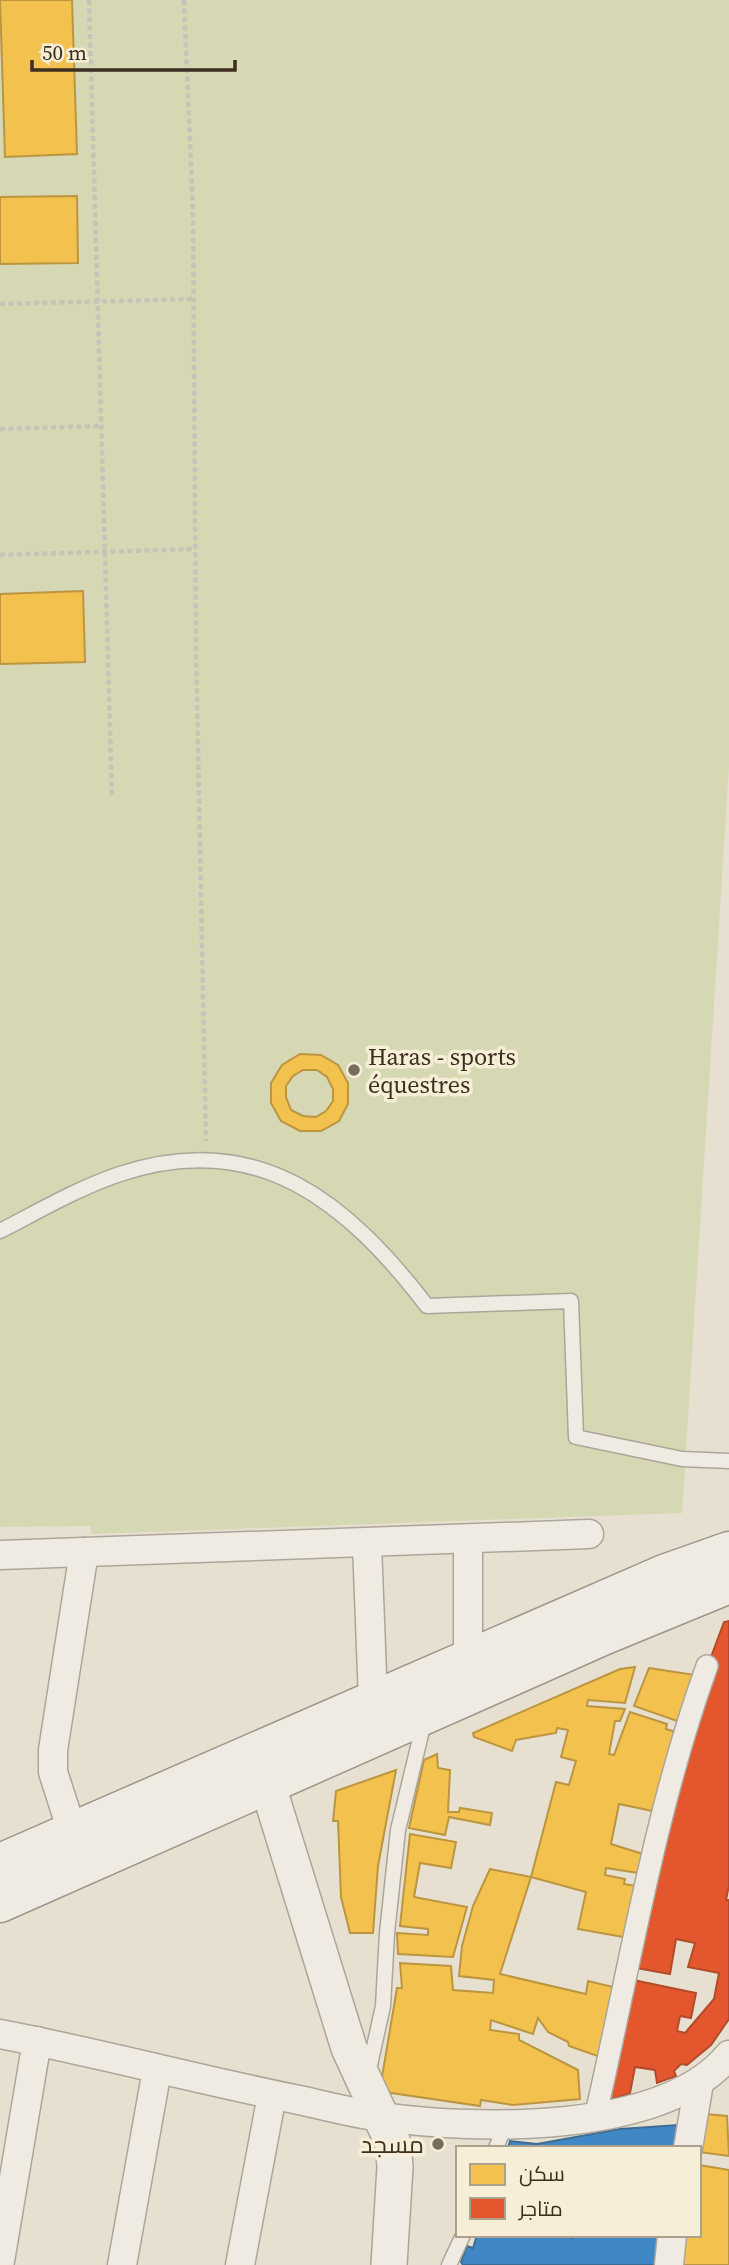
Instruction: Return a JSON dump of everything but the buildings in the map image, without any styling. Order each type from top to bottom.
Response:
[{"type":"main road","points":[[0,1903],[263,1767],[373,1700],[664,1574],[729,1550]]},
{"type":"main road","points":[[0,1863],[72,1831],[426,1714],[729,1584]]},
{"type":"street","points":[[0,1555],[589,1535]]},
{"type":"street","points":[[468,1540],[468,1658]]},
{"type":"street","points":[[367,1544],[373,1700]]},
{"type":"street","points":[[72,1831],[53,1772],[53,1750],[84,1552]]},
{"type":"street","points":[[595,2118],[629,1974],[643,1884],[669,1796],[683,1731],[707,1666]]},
{"type":"street","points":[[263,1767],[348,2048],[393,2143],[395,2167],[389,2265]]},
{"type":"street","points":[[0,2034],[272,2095],[382,2117],[501,2135],[646,2107],[719,2070]]},
{"type":"street","points":[[0,2260],[37,2041]]},
{"type":"street","points":[[122,2265],[157,2070]]},
{"type":"street","points":[[689,2146],[719,2070]]},
{"type":"street","points":[[240,2265],[272,2095]]},
{"type":"street","points":[[668,2265],[672,2237]]},
{"type":"lane","points":[[0,1231],[121,1174],[162,1163],[207,1160],[255,1166],[294,1183],[340,1211],[390,1258],[427,1306],[571,1301],[576,1437],[682,1459],[729,1461]]},
{"type":"lane","points":[[366,2086],[383,2006],[387,1933],[398,1830],[426,1714]]},
{"type":"lane","points":[[449,2265],[462,2237]]},
{"type":"path","points":[[89,0],[112,798]]},
{"type":"path","points":[[184,0],[193,299],[194,549],[207,1160]]},
{"type":"path","points":[[0,304],[193,299]]},
{"type":"path","points":[[0,429],[101,426]]},
{"type":"path","points":[[0,555],[194,549]]},
{"type":"green space","name":"Haras - sports équestres","points":[[0,0],[729,0],[729,766],[682,1513],[91,1534],[90,1526],[0,1527]]},
{"type":"place","name":"Haras - sports équestres","points":[[354,1070]]},
{"type":"place","name":"مسجد","points":[[438,2144]]}]
